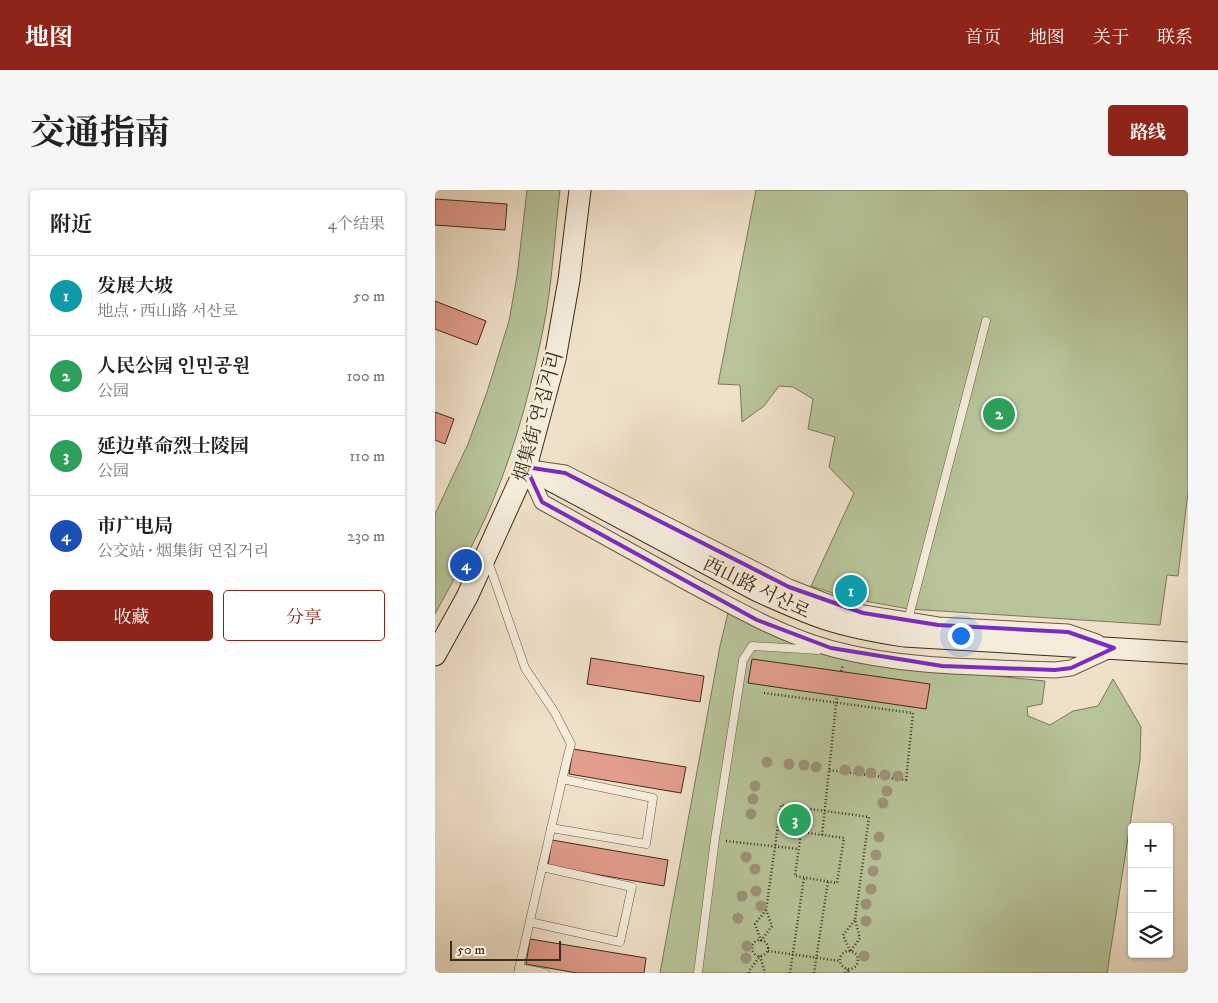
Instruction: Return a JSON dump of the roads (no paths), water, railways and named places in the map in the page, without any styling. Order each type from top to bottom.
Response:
[{"type":"street","name":"烟集街 연집거리","points":[[435,655],[487,556],[526,467],[555,360],[569,280],[580,190]]},
{"type":"street","points":[[526,467],[565,473],[789,587],[863,613],[939,624],[1068,632],[1114,648]]},
{"type":"street","points":[[526,467],[542,502],[757,620],[799,638],[845,652],[892,660],[942,666],[1055,670],[1071,668],[1114,648]]},
{"type":"street","name":"西山路 서산로","points":[[526,467],[758,591],[796,608],[865,630],[946,640],[1188,653]]},
{"type":"lane","points":[[908,620],[986,321]]},
{"type":"lane","points":[[487,556],[525,668],[555,713],[571,744],[518,970],[545,973]]},
{"type":"lane","points":[[698,973],[715,840],[743,660],[752,646],[845,652]]},
{"type":"lane","points":[[551,828],[646,844],[653,798],[562,779]]},
{"type":"lane","points":[[529,922],[620,942],[631,886],[542,867]]},
{"type":"place","name":"人民公园 인민공원","points":[[999,414]]},
{"type":"place","name":"市广电局","points":[[466,565]]},
{"type":"place","name":"发展大坡","points":[[851,591]]},
{"type":"place","name":"延边革命烈士陵园","points":[[795,820]]}]
